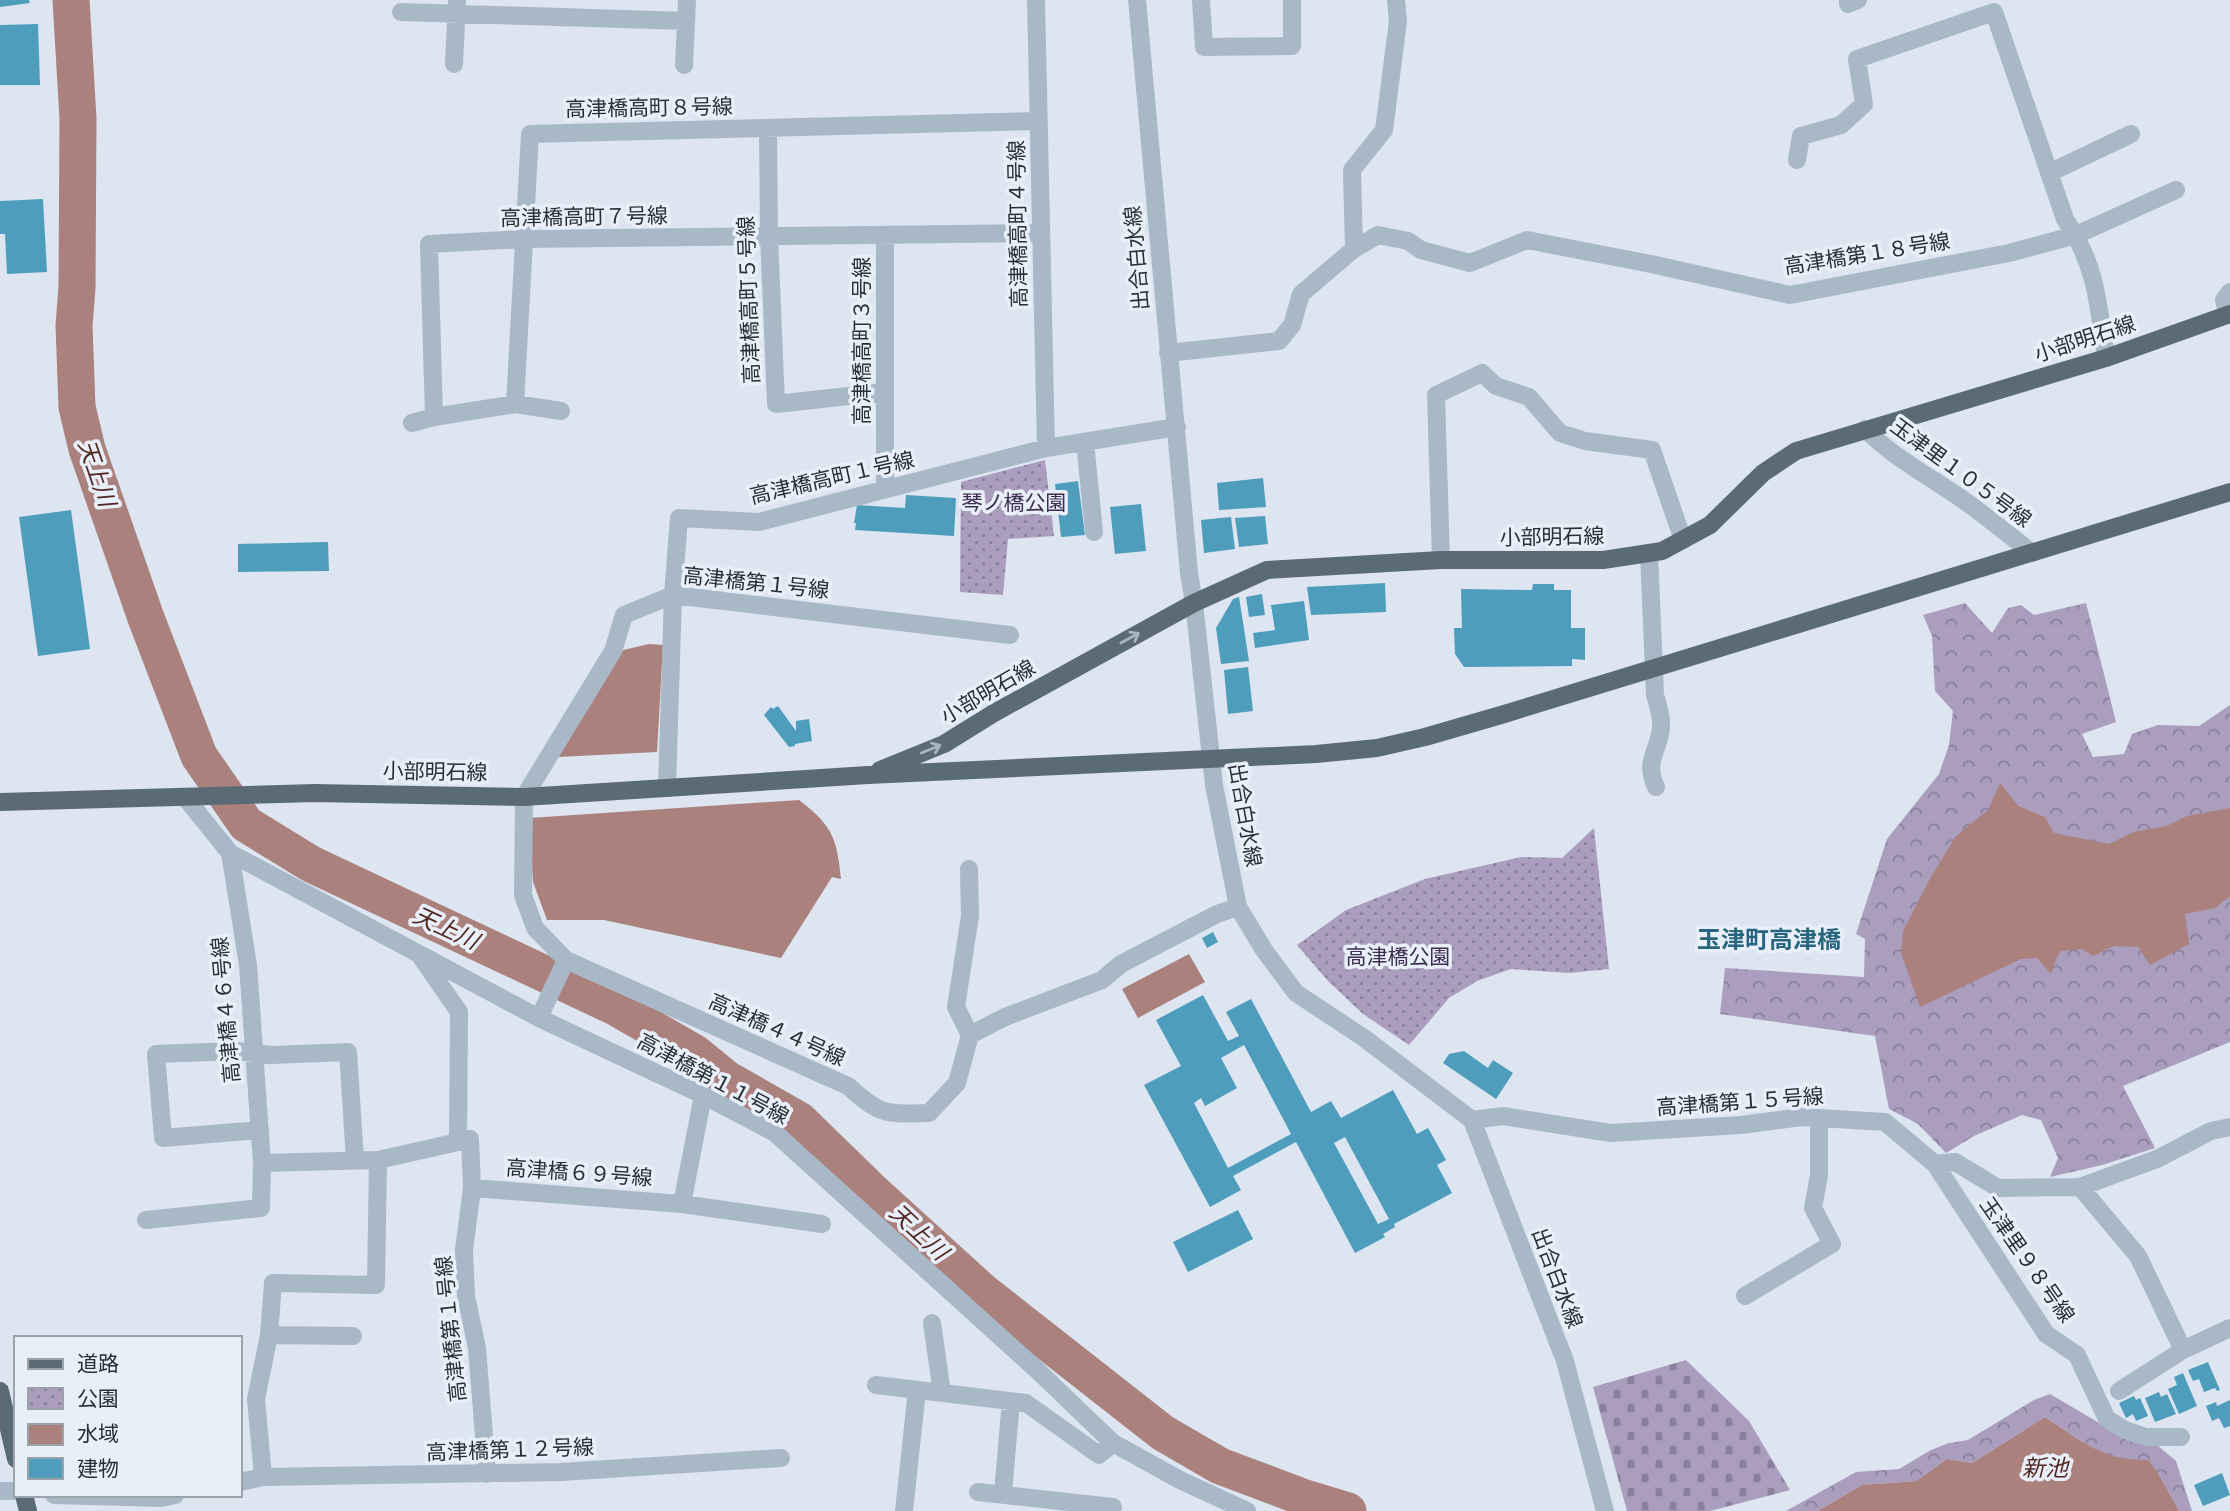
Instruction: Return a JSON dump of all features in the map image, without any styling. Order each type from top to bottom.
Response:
[{"type":"main road","name":"小部明石線","points":[[868,775],[944,744],[994,713],[1194,603],[1267,570],[1441,560],[1603,560],[1662,551],[1710,525],[1763,473],[1796,451],[2106,358],[2229,314]]},
{"type":"main road","name":"小部明石線","points":[[0,802],[315,793],[524,797],[868,775],[1315,754],[1377,748],[1425,737],[2230,492]]},
{"type":"main road","points":[[0,1391],[14,1450]]},
{"type":"street","points":[[684,65],[687,0]]},
{"type":"street","name":"高津橋高町４号線","points":[[1036,0],[1046,448]]},
{"type":"street","name":"出合白水線","points":[[1137,0],[1189,573],[1214,785],[1238,907],[1264,950],[1296,993],[1364,1038],[1472,1120],[1565,1361],[1605,1511]]},
{"type":"street","points":[[1201,0],[1204,47],[1292,46],[1292,0]]},
{"type":"street","points":[[1354,249],[1352,170],[1384,130],[1398,21],[1396,0]]},
{"type":"street","points":[[1848,0],[1848,4],[1858,0]]},
{"type":"street","points":[[401,12],[456,7],[571,9],[686,21]]},
{"type":"street","points":[[454,64],[456,7]]},
{"type":"street","points":[[1797,160],[1801,136],[1840,125],[1864,104],[1857,59],[1994,12],[2066,219],[2094,276],[2106,358]]},
{"type":"street","name":"高津橋高町８号線","points":[[515,404],[530,134],[1039,121]]},
{"type":"street","name":"高津橋高町５号線","points":[[768,128],[769,236],[776,404],[885,392]]},
{"type":"street","points":[[2049,173],[2131,134]]},
{"type":"street","name":"高津橋第１８号線","points":[[1168,353],[1279,341],[1292,325],[1301,294],[1354,249],[1378,235],[1408,240],[1420,250],[1470,263],[1527,240],[1790,295],[2009,253],[2076,235],[2176,190]]},
{"type":"street","name":"高津橋高町７号線","points":[[434,417],[429,244],[524,239],[1041,233]]},
{"type":"street","name":"高津橋高町３号線","points":[[885,489],[886,235]]},
{"type":"street","points":[[2229,314],[2224,300],[2230,292]]},
{"type":"street","points":[[1441,560],[1436,395],[1482,373],[1496,386],[1529,397],[1560,433],[1585,441],[1652,450],[1683,540]]},
{"type":"street","points":[[412,423],[515,404],[561,411]]},
{"type":"street","name":"高津橋高町１号線","points":[[667,788],[678,518],[759,522],[1046,448],[1177,427]]},
{"type":"street","name":"玉津里１０５号線","points":[[1865,429],[1881,445],[1962,499],[2032,553]]},
{"type":"street","points":[[1085,442],[1094,532]]},
{"type":"street","points":[[1649,553],[1655,695],[1661,727],[1650,773],[1657,787]]},
{"type":"street","name":"高津橋第１号線","points":[[524,797],[613,651],[624,615],[673,595],[1010,635]]},
{"type":"street","name":"高津橋第１１号線","points":[[185,797],[230,853],[539,1018],[703,1095],[775,1133],[1114,1443],[1182,1481],[1247,1511]]},
{"type":"street","name":"高津橋４４号線","points":[[524,797],[523,895],[535,928],[566,960],[848,1086],[871,1107],[891,1114],[929,1113],[957,1083],[970,1035]]},
{"type":"street","name":"高津橋４６号線","points":[[146,1220],[261,1208],[262,1163],[248,965],[230,853]]},
{"type":"street","points":[[969,869],[971,916],[956,1007],[970,1035],[1005,1017],[1102,980],[1121,964],[1217,914],[1238,907]]},
{"type":"street","points":[[262,1163],[379,1160],[458,1142],[458,1012],[419,955]]},
{"type":"street","points":[[539,1018],[566,960]]},
{"type":"street","points":[[260,1130],[163,1138],[156,1054],[237,1051],[272,1055],[348,1052],[355,1160]]},
{"type":"street","points":[[682,1204],[703,1095]]},
{"type":"street","name":"高津橋第１５号線","points":[[1472,1120],[1503,1116],[1611,1133],[1741,1125],[1802,1117],[1885,1122],[1935,1164]]},
{"type":"street","points":[[1745,1296],[1832,1244],[1814,1208],[1819,1175],[1819,1118]]},
{"type":"street","points":[[1935,1164],[1955,1162],[1998,1188],[2080,1186],[2157,1159],[2211,1131],[2230,1127]]},
{"type":"street","name":"高津橋第１号線","points":[[458,1142],[470,1139],[472,1188],[464,1250],[466,1296],[477,1348],[488,1475]]},
{"type":"street","points":[[263,1477],[256,1399],[269,1335],[273,1283],[376,1284],[379,1160]]},
{"type":"street","name":"玉津里９８号線","points":[[1935,1164],[2046,1334],[2077,1356],[2108,1419],[2125,1430],[2146,1437],[2181,1437]]},
{"type":"street","points":[[2080,1186],[2138,1256],[2183,1350]]},
{"type":"street","name":"高津橋６９号線","points":[[472,1188],[682,1204],[821,1224]]},
{"type":"street","points":[[932,1322],[942,1393]]},
{"type":"street","points":[[2119,1391],[2183,1350],[2230,1328]]},
{"type":"street","points":[[269,1335],[353,1336]]},
{"type":"street","points":[[876,1385],[1026,1403],[1099,1455],[1114,1443]]},
{"type":"street","points":[[904,1511],[917,1390]]},
{"type":"street","points":[[1003,1493],[1011,1401]]},
{"type":"street","name":"高津橋第１２号線","points":[[242,1482],[263,1477],[561,1472],[781,1458]]},
{"type":"street","points":[[978,1492],[1113,1507]]},
{"type":"street","points":[[125,1497],[165,1497]]},
{"type":"green space","name":"琴ノ橋公園","points":[[1045,460],[1054,536],[1008,539],[1003,595],[960,592],[961,482]]},
{"type":"green space","points":[[1965,603],[1992,633],[2008,608],[2021,605],[2034,615],[2086,603],[2116,722],[2082,734],[2093,757],[2124,754],[2132,734],[2158,725],[2199,726],[2230,705],[2230,1042],[2123,1086],[2155,1148],[2102,1165],[2050,1177],[2058,1158],[2041,1120],[2022,1115],[1974,1136],[1946,1153],[1918,1124],[1889,1109],[1875,1036],[1720,1014],[1725,968],[1864,977],[1865,939],[1856,934],[1887,839],[1939,774],[1949,745],[1953,711],[1935,691],[1932,636],[1923,615]]},
{"type":"green space","name":"高津橋公園","points":[[1594,828],[1609,969],[1569,973],[1511,969],[1477,981],[1449,998],[1409,1045],[1363,1014],[1328,981],[1297,945],[1346,910],[1425,879],[1521,857],[1562,858]]},
{"type":"green space","points":[[1686,1360],[1749,1421],[1790,1490],[1710,1511],[1627,1511],[1593,1387]]},
{"type":"green space","points":[[2050,1394],[2106,1427],[2157,1445],[2176,1461],[2192,1511],[2179,1511],[2158,1473],[2148,1461],[2118,1457],[2093,1448],[2045,1417],[1972,1463],[1947,1459],[1916,1481],[1862,1485],[1818,1511],[1786,1511],[1856,1472],[1899,1469],[1931,1450],[1968,1440],[2034,1400]]},
{"type":"water","points":[[649,644],[663,645],[657,752],[558,757],[623,650]]},
{"type":"water","points":[[2000,783],[2018,806],[2045,817],[2054,833],[2109,844],[2133,832],[2167,826],[2187,816],[2230,808],[2230,896],[2215,908],[2185,914],[2189,944],[2150,965],[2138,947],[2114,946],[2093,956],[2082,949],[2060,951],[2050,973],[2037,958],[2021,959],[1920,1007],[1901,953],[1903,931],[1956,836],[1988,810]]},
{"type":"water","points":[[799,800],[819,817],[831,834],[841,879],[832,877],[781,958],[604,920],[547,920],[533,882],[529,818]]},
{"type":"water","points":[[1189,954],[1205,982],[1138,1018],[1122,989]]},
{"type":"water","name":"新池","points":[[2045,1417],[2093,1448],[2118,1457],[2148,1460],[2179,1511],[1818,1511],[1862,1485],[1916,1481],[1947,1459],[1972,1463]]},
{"type":"building","points":[[0,0],[29,0],[30,3],[0,7]]},
{"type":"building","points":[[38,24],[40,85],[0,85],[0,25]]},
{"type":"building","points":[[43,199],[47,272],[7,274],[5,234],[0,234],[0,201]]},
{"type":"building","points":[[1263,478],[1266,507],[1219,510],[1217,483]]},
{"type":"building","points":[[1078,481],[1085,535],[1061,537],[1055,484]]},
{"type":"building","points":[[906,495],[956,498],[954,536],[855,530],[857,505],[905,508]]},
{"type":"building","points":[[1141,504],[1146,551],[1115,554],[1110,507]]},
{"type":"building","points":[[71,510],[90,649],[38,656],[19,517]]},
{"type":"building","points":[[1265,516],[1268,544],[1239,547],[1235,518]]},
{"type":"building","points":[[1231,517],[1235,549],[1204,553],[1201,520]]},
{"type":"building","points":[[328,542],[329,571],[238,572],[238,544]]},
{"type":"building","points":[[1385,583],[1386,612],[1311,615],[1307,587]]},
{"type":"building","points":[[1533,584],[1554,584],[1554,590],[1571,590],[1571,628],[1585,628],[1585,660],[1572,659],[1572,666],[1464,667],[1455,654],[1454,628],[1462,628],[1461,589],[1532,590]]},
{"type":"building","points":[[1262,594],[1265,615],[1249,617],[1246,597]]},
{"type":"building","points":[[1239,597],[1249,661],[1221,664],[1216,628],[1233,599]]},
{"type":"building","points":[[1304,601],[1309,640],[1255,648],[1253,633],[1275,630],[1271,605]]},
{"type":"building","points":[[1248,667],[1253,711],[1228,714],[1224,670]]},
{"type":"building","points":[[778,706],[796,731],[796,721],[809,719],[812,741],[789,747],[764,715],[771,707],[773,709]]},
{"type":"building","points":[[1213,932],[1218,942],[1207,948],[1202,938]]},
{"type":"building","points":[[1203,995],[1228,1041],[1239,1036],[1226,1012],[1251,999],[1311,1112],[1331,1101],[1341,1118],[1393,1090],[1417,1134],[1428,1128],[1446,1160],[1437,1165],[1452,1193],[1394,1224],[1395,1227],[1383,1234],[1385,1237],[1355,1253],[1296,1142],[1233,1176],[1241,1190],[1210,1207],[1144,1085],[1181,1066],[1156,1020]],"holes":[[[1244,1045],[1291,1134],[1228,1168],[1194,1103],[1201,1098],[1205,1106],[1237,1088],[1221,1058]],[[1345,1137],[1389,1219],[1378,1224],[1334,1143]]]},
{"type":"building","points":[[1464,1051],[1488,1068],[1493,1060],[1513,1073],[1496,1099],[1443,1063],[1449,1054]]},
{"type":"building","points":[[1238,1210],[1253,1239],[1188,1272],[1173,1242]]},
{"type":"building","points":[[2208,1362],[2220,1390],[2215,1388],[2204,1392],[2199,1379],[2193,1381],[2188,1370]]},
{"type":"building","points":[[2183,1373],[2197,1406],[2179,1414],[2168,1389],[2177,1385],[2174,1377]]},
{"type":"building","points":[[2159,1392],[2161,1397],[2167,1394],[2176,1414],[2155,1422],[2145,1398]]},
{"type":"building","points":[[2134,1396],[2136,1400],[2140,1398],[2148,1416],[2136,1421],[2133,1414],[2126,1418],[2119,1403]]},
{"type":"building","points":[[2230,1400],[2230,1426],[2224,1428],[2219,1418],[2212,1421],[2206,1406],[2216,1402],[2217,1406]]},
{"type":"building","points":[[2222,1473],[2230,1495],[2203,1506],[2194,1485]]},
{"type":"waterway","name":"天上川","points":[[71,0],[78,118],[77,288],[74,325],[77,407],[87,449],[146,618],[199,756],[246,824],[311,864],[615,1007],[695,1053],[727,1079],[799,1120],[982,1291],[1163,1433],[1220,1466],[1348,1511]]},
{"type":"district","name":"玉津町高津橋","points":[[1769,940]]}]
